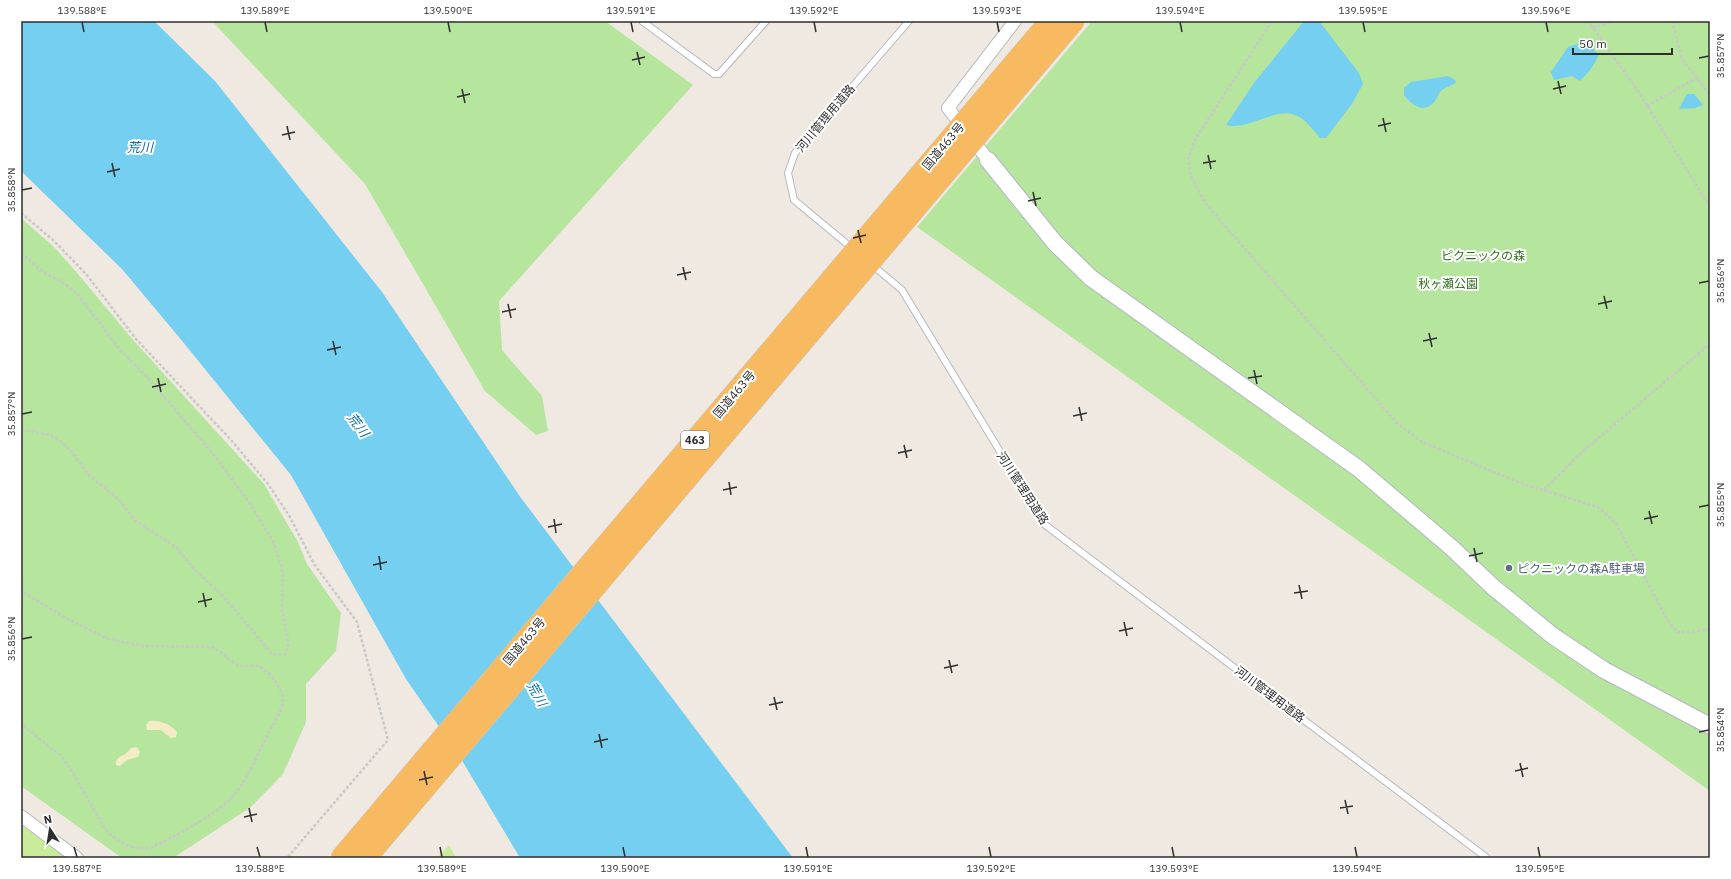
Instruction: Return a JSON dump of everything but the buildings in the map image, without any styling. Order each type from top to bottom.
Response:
[{"type":"highway","name":"国道463号","points":[[341,858],[1050,21]]},
{"type":"highway","name":"国道463号","points":[[366,858],[1074,21]]},
{"type":"street","points":[[1015,21],[948,108],[1055,244],[1091,278],[1359,469],[1452,548],[1493,587],[1553,636],[1604,670],[1710,726]]},
{"type":"street","points":[[21,816],[77,858]]},
{"type":"lane","points":[[642,21],[714,74],[719,74],[766,21]]},
{"type":"lane","name":"河川管理用道路","points":[[860,255],[794,200],[788,173],[795,153],[909,21]]},
{"type":"lane","name":"河川管理用道路","points":[[866,260],[902,290],[1044,524],[1487,858]]},
{"type":"path","points":[[1272,21],[1196,138],[1188,160],[1191,176],[1205,203],[1396,422],[1422,442],[1523,484],[1598,507],[1615,522],[1667,619],[1677,632],[1695,632],[1710,629]]},
{"type":"path","points":[[1588,21],[1647,106],[1710,207]]},
{"type":"path","points":[[1593,28],[1614,21]]},
{"type":"path","points":[[1672,21],[1682,59],[1710,95]]},
{"type":"path","points":[[1647,106],[1697,78]]},
{"type":"path","points":[[21,213],[53,240],[86,274],[136,339],[232,441],[268,484],[290,517],[314,564],[357,622],[388,740],[287,858]]},
{"type":"path","points":[[21,253],[42,271],[65,284],[78,295],[120,350],[158,388],[214,455],[253,508],[273,541],[283,577],[282,607],[288,641],[288,648],[285,654],[276,655],[271,653],[225,598],[194,570],[176,547],[136,521],[118,499],[89,475],[71,451],[59,440],[50,435],[21,429]]},
{"type":"path","points":[[1544,490],[1582,452],[1710,344]]},
{"type":"path","points":[[21,588],[28,595],[64,617],[108,639],[143,646],[211,647],[218,649],[240,666],[257,666],[262,668],[278,686],[282,700],[280,713],[248,775],[233,796],[210,815],[150,848],[140,849],[123,844],[105,829],[70,768],[61,756],[21,724]]},
{"type":"green space","points":[[212,21],[605,21],[693,85],[499,301],[502,350],[542,396],[548,431],[536,435],[485,391],[365,184]]},
{"type":"green space","name":"秋ヶ瀬公園","points":[[1092,21],[1710,21],[1710,791],[917,227]]},
{"type":"green space","points":[[21,218],[55,248],[134,341],[264,484],[298,542],[307,564],[341,613],[336,651],[306,684],[306,722],[283,774],[251,807],[173,858],[122,858],[21,786]]},
{"type":"green space","points":[[21,825],[67,858],[21,858]]},
{"type":"green space","points":[[449,845],[456,858],[437,858]]},
{"type":"sand","points":[[149,721],[157,721],[168,725],[177,732],[176,737],[171,738],[161,730],[147,730],[146,725]]},
{"type":"sand","points":[[137,747],[140,752],[138,757],[127,760],[120,766],[116,765],[116,761],[119,757],[127,753],[131,748]]},
{"type":"water","name":"荒川","points":[[21,21],[154,21],[215,81],[382,292],[521,498],[793,858],[520,858],[460,757],[406,679],[291,475],[122,269],[21,171]]},
{"type":"water","points":[[1304,21],[1319,21],[1359,73],[1363,84],[1352,104],[1326,138],[1320,138],[1302,119],[1287,113],[1271,116],[1243,125],[1226,125],[1254,83]]},
{"type":"water","points":[[1587,42],[1599,55],[1591,69],[1580,81],[1572,76],[1554,80],[1551,72],[1568,47]]},
{"type":"water","points":[[1448,76],[1455,80],[1456,83],[1442,90],[1435,101],[1427,107],[1422,108],[1414,105],[1404,95],[1404,88],[1411,82]]},
{"type":"water","points":[[1687,94],[1694,94],[1703,105],[1695,108],[1679,109]]},
{"type":"place","name":"ピクニックの森A駐車場","points":[[1509,568]]},
{"type":"park label","name":"ピクニックの森","points":[[1483,255]]}]
